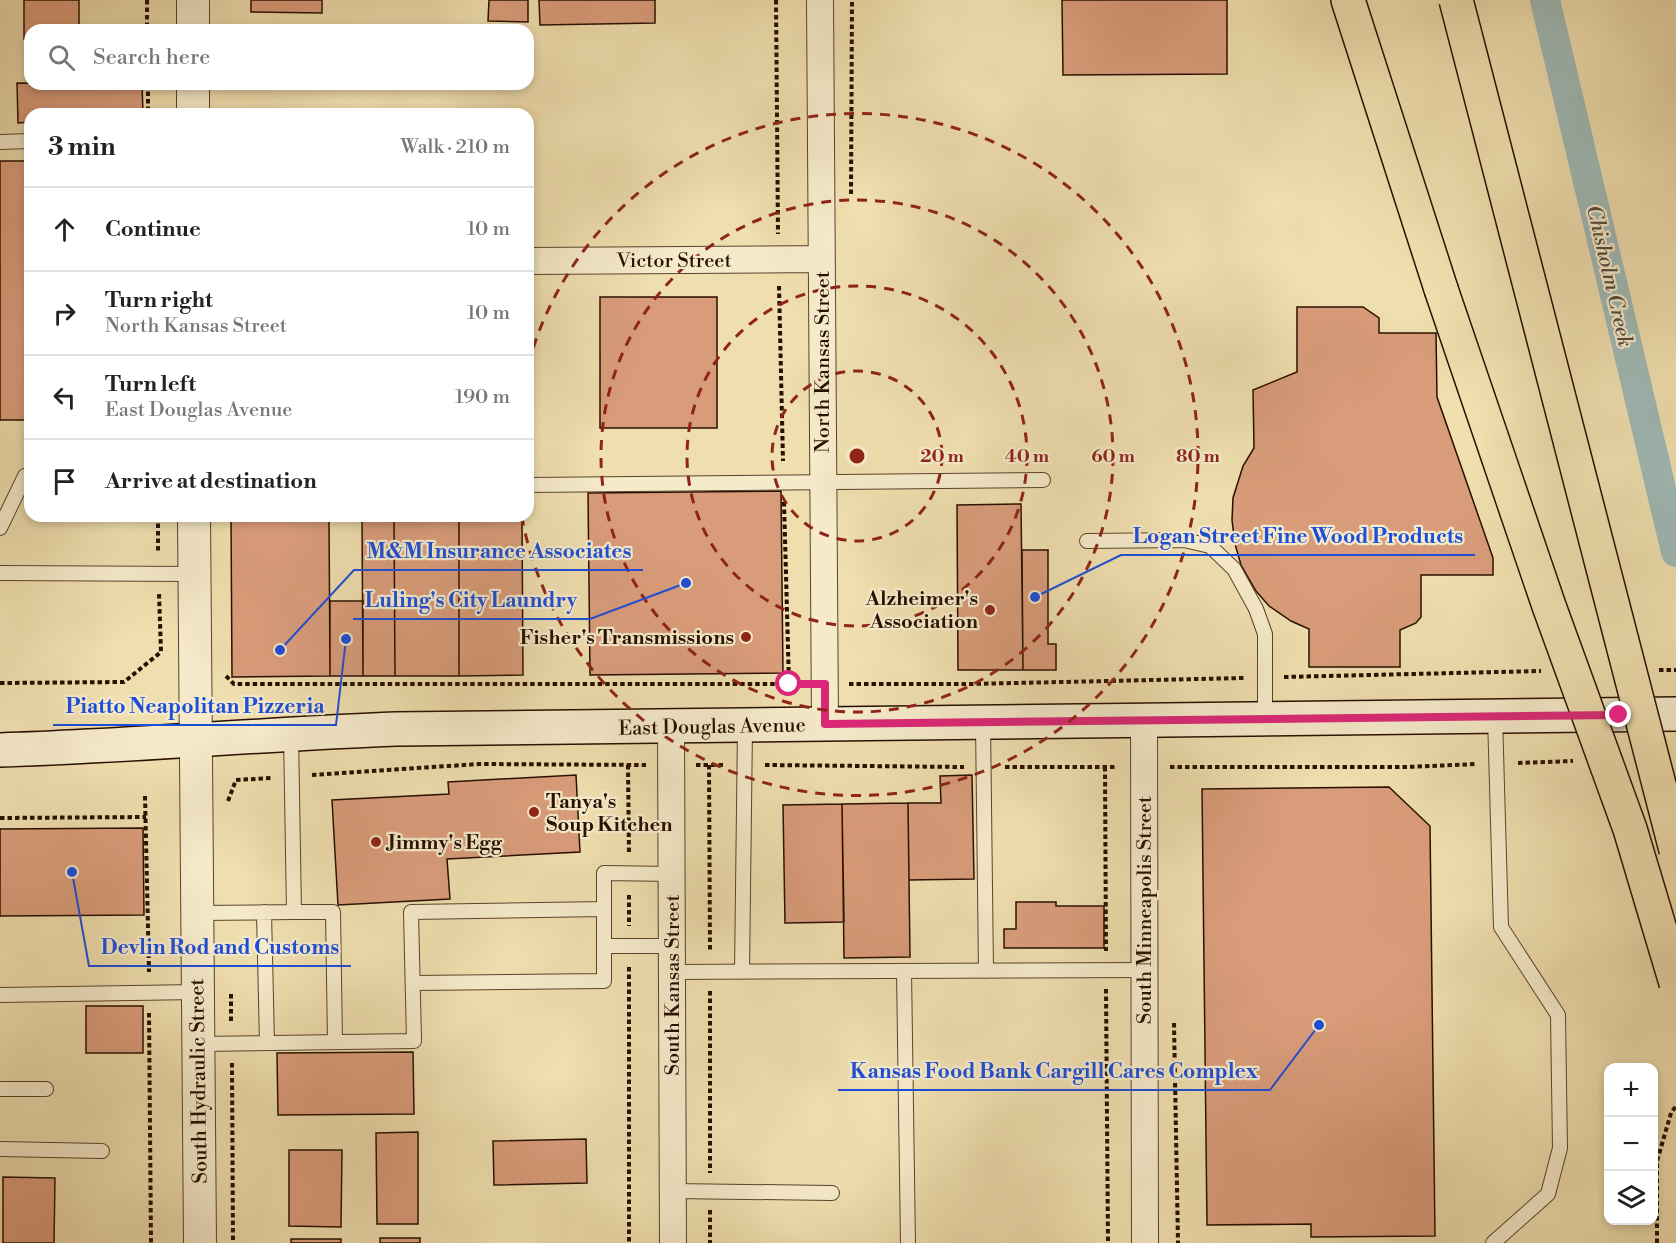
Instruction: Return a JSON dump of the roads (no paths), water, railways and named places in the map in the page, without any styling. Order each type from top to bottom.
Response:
[{"type":"highway","points":[[1348,0],[1441,290],[1549,606],[1630,829],[1676,983]]},
{"type":"highway","points":[[1456,0],[1676,850]]},
{"type":"main road","name":"East Douglas Avenue","points":[[0,750],[396,729],[1676,714]]},
{"type":"street","points":[[193,0],[193,24]]},
{"type":"street","name":"North Kansas Street","points":[[820,0],[825,724]]},
{"type":"street","points":[[193,90],[193,108]]},
{"type":"street","name":"Victor Street","points":[[534,261],[821,259]]},
{"type":"street","name":"South Hydraulic Street","points":[[194,522],[200,1243]]},
{"type":"street","name":"South Minneapolis Street","points":[[1144,721],[1145,1243]]},
{"type":"street","name":"South Kansas Street","points":[[671,727],[673,1243]]},
{"type":"lane","points":[[0,142],[24,141]]},
{"type":"lane","points":[[0,528],[24,478]]},
{"type":"lane","points":[[534,485],[1043,480]]},
{"type":"lane","points":[[1087,541],[1184,540],[1210,546],[1234,569],[1256,609],[1266,634],[1266,720]]},
{"type":"lane","points":[[0,573],[194,574]]},
{"type":"lane","points":[[1493,1243],[1548,1194],[1560,1148],[1558,1015],[1501,927],[1495,716]]},
{"type":"lane","points":[[983,722],[986,971]]},
{"type":"lane","points":[[742,972],[745,726]]},
{"type":"lane","points":[[291,733],[294,912]]},
{"type":"lane","points":[[413,983],[604,981],[604,873],[672,874]]},
{"type":"lane","points":[[198,1044],[414,1041],[411,912],[604,909]]},
{"type":"lane","points":[[264,912],[267,1043]]},
{"type":"lane","points":[[197,913],[333,912],[335,1042]]},
{"type":"lane","points":[[604,946],[672,946]]},
{"type":"lane","points":[[672,972],[1144,970]]},
{"type":"lane","points":[[904,971],[908,1243]]},
{"type":"lane","points":[[0,995],[198,992]]},
{"type":"lane","points":[[0,1089],[46,1089]]},
{"type":"lane","points":[[0,1149],[102,1151]]},
{"type":"lane","points":[[673,1191],[832,1193]]},
{"type":"waterway","name":"Chisholm Creek","points":[[1545,0],[1676,552]]},
{"type":"place","name":"Luling's City Laundry","points":[[686,583]]},
{"type":"place","name":"Logan Street Fine Wood Products","points":[[1035,597]]},
{"type":"place","name":"Alzheimer's Association","points":[[990,610]]},
{"type":"place","name":"Fisher's Transmissions","points":[[746,637]]},
{"type":"place","name":"Piatto Neapolitan Pizzeria","points":[[346,639]]},
{"type":"place","name":"M&M Insurance Associates","points":[[280,650]]},
{"type":"place","name":"Tanya's Soup Kitchen","points":[[534,812]]},
{"type":"place","name":"Jimmy's Egg","points":[[376,842]]},
{"type":"place","name":"Devlin Rod and Customs","points":[[72,872]]},
{"type":"place","name":"Kansas Food Bank Cargill Cares Complex","points":[[1319,1025]]}]
